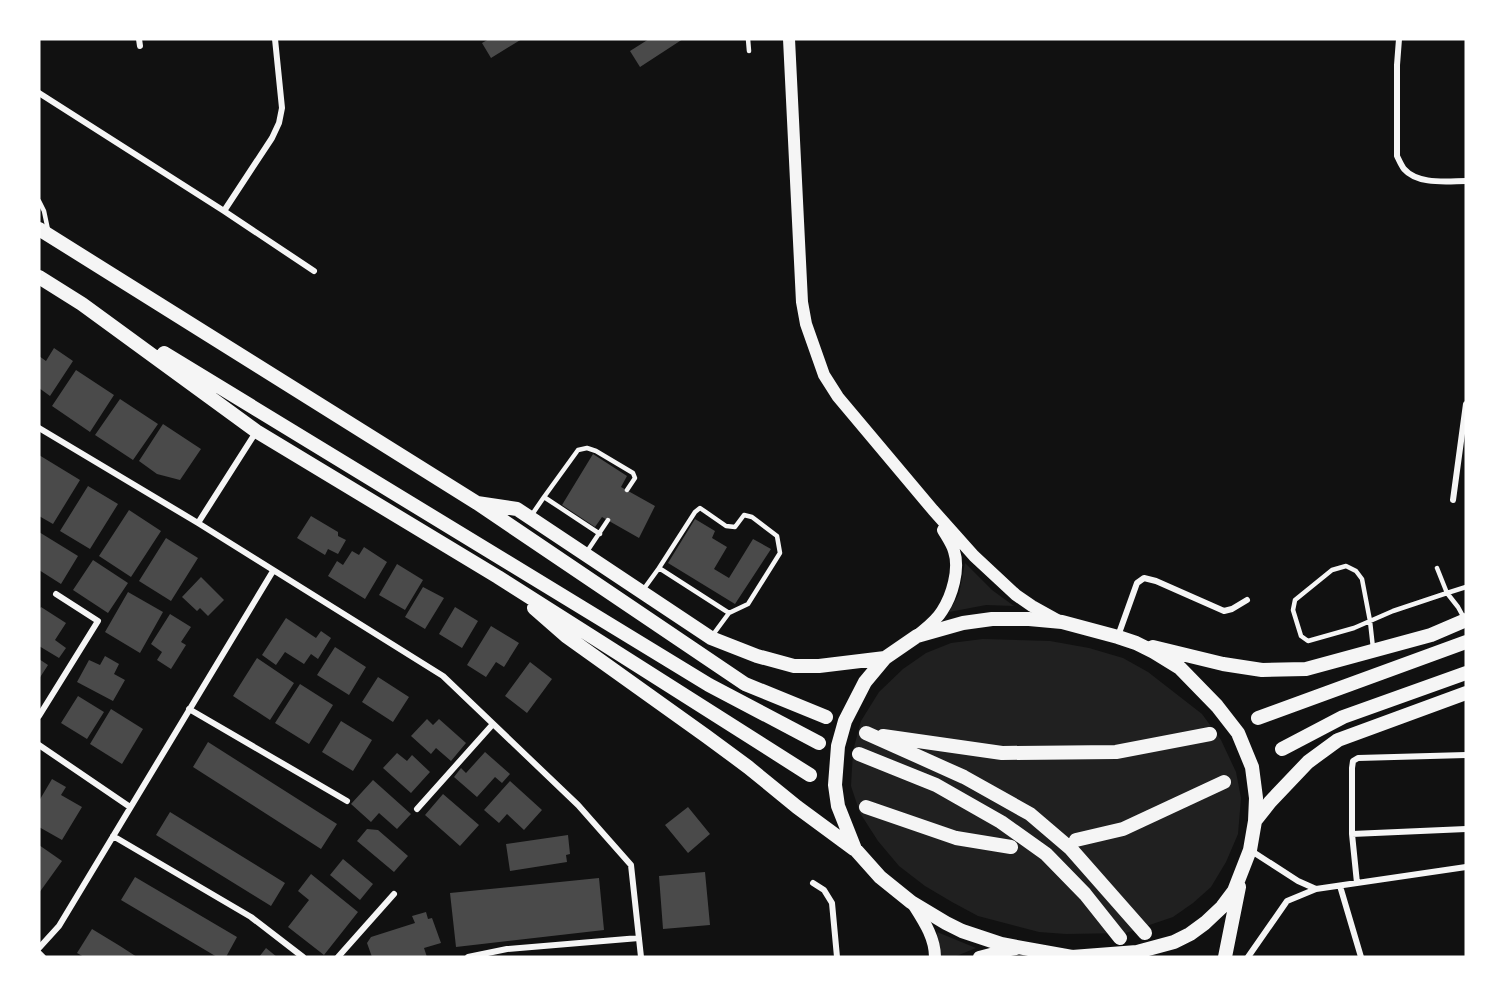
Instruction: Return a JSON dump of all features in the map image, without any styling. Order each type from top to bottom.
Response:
[{"type":"main road","points":[[789,39],[802,302],[806,324],[824,375],[838,397],[963,545],[1016,595],[1062,622]]},
{"type":"main road","points":[[44,232],[477,503],[745,684],[826,717]]},
{"type":"main road","points":[[39,277],[709,685],[819,743]]},
{"type":"main road","points":[[82,304],[256,431],[498,577],[810,775]]},
{"type":"main road","points":[[477,503],[517,509],[711,638],[757,656],[794,666],[819,666],[885,658]]},
{"type":"main road","points":[[855,849],[838,806],[835,779],[838,746],[845,721],[865,682],[885,658],[933,622],[942,611],[949,596],[957,566],[954,551],[933,510]]},
{"type":"main road","points":[[498,577],[566,636],[706,736],[855,849],[880,877],[911,902],[962,931],[1001,944],[1072,957],[1137,952],[1173,942],[1190,934],[1222,907],[1234,891],[1250,850],[1255,821],[1255,783],[1252,767],[1238,734],[1217,706],[1180,668],[1136,643]]},
{"type":"main road","points":[[917,636],[975,621],[1029,619],[1062,622],[1223,664],[1262,670],[1306,669],[1431,635],[1466,620]]},
{"type":"main road","points":[[1258,718],[1466,642]]},
{"type":"main road","points":[[1282,749],[1343,717],[1466,673]]},
{"type":"main road","points":[[1255,821],[1308,762],[1338,740],[1466,693]]},
{"type":"main road","points":[[1144,933],[1071,849],[1030,814],[964,777],[866,733],[1002,753],[1116,752],[1210,734]]},
{"type":"main road","points":[[859,754],[936,785],[1010,828],[1046,854],[1084,894],[1120,938]]},
{"type":"main road","points":[[1076,840],[1123,829],[1224,782]]},
{"type":"main road","points":[[866,807],[956,838],[1011,847]]},
{"type":"main road","points":[[1225,957],[1242,874]]},
{"type":"main road","points":[[911,902],[930,934],[935,948],[934,957]]},
{"type":"main road","points":[[979,957],[1020,948]]},
{"type":"street","points":[[225,211],[272,138],[279,123],[282,108],[275,39]]},
{"type":"street","points":[[1399,39],[1397,156],[1411,175],[1424,180],[1466,181]]},
{"type":"street","points":[[39,93],[225,211],[314,271]]},
{"type":"street","points":[[1453,500],[1466,404]]},
{"type":"street","points":[[39,428],[198,523],[443,676],[579,805],[631,865],[641,957]]},
{"type":"street","points":[[198,523],[256,431]]},
{"type":"street","points":[[39,948],[59,926],[273,570]]},
{"type":"street","points":[[1118,637],[1137,583],[1144,578],[1224,610],[1232,609],[1247,600]]},
{"type":"street","points":[[39,716],[98,621],[56,594]]},
{"type":"street","points":[[189,709],[347,801]]},
{"type":"street","points":[[417,809],[493,724]]},
{"type":"street","points":[[39,745],[130,807]]},
{"type":"street","points":[[1357,884],[1352,834],[1353,761],[1358,758],[1466,755]]},
{"type":"street","points":[[1352,834],[1466,829]]},
{"type":"street","points":[[113,836],[251,917],[303,957]]},
{"type":"street","points":[[1250,850],[1298,881],[1316,889]]},
{"type":"street","points":[[1248,957],[1287,901],[1316,889],[1466,867]]},
{"type":"street","points":[[813,883],[824,890],[832,903],[837,957]]},
{"type":"street","points":[[1340,886],[1361,957]]},
{"type":"street","points":[[338,957],[394,894]]},
{"type":"street","points":[[468,957],[507,950],[639,938]]},
{"type":"street","points":[[39,953],[43,957]]},
{"type":"lane","points":[[748,39],[749,51]]},
{"type":"lane","points":[[39,201],[44,211],[44,232]]},
{"type":"lane","points":[[529,518],[578,450],[587,448],[596,451],[633,473],[634,478],[627,490]]},
{"type":"lane","points":[[544,497],[600,534]]},
{"type":"lane","points":[[641,592],[700,508],[726,526],[735,526],[744,515],[752,517],[777,536],[780,554],[747,604],[729,613],[711,638]]},
{"type":"lane","points":[[585,555],[608,520]]},
{"type":"lane","points":[[1373,652],[1370,621],[1362,579],[1356,571],[1346,566],[1332,570],[1295,600],[1293,610],[1301,636],[1308,641],[1354,628],[1370,621],[1393,611],[1466,587]]},
{"type":"lane","points":[[659,568],[729,613]]},
{"type":"lane","points":[[1437,568],[1447,594],[1466,620]]},
{"type":"shaded area","points":[[965,563],[992,590],[1014,606],[986,605],[949,612],[959,594]]},
{"type":"shaded area","points":[[983,639],[1050,641],[1089,648],[1123,658],[1148,672],[1202,714],[1221,740],[1236,772],[1241,798],[1238,834],[1226,862],[1211,887],[1193,903],[1173,917],[1126,933],[1039,932],[978,916],[952,902],[925,886],[899,866],[878,841],[860,813],[851,786],[853,751],[861,721],[879,692],[903,669],[926,653],[951,643]]},
{"type":"shaded area","points":[[937,932],[976,948],[954,957],[940,957]]},
{"type":"building","points":[[489,39],[522,39],[491,58],[482,43]]},
{"type":"building","points":[[649,39],[683,39],[640,67],[630,51]]},
{"type":"building","points":[[54,348],[73,361],[50,396],[39,388],[39,356],[46,361]]},
{"type":"building","points":[[76,370],[114,395],[90,432],[52,406]]},
{"type":"building","points":[[120,399],[158,424],[133,460],[95,435]]},
{"type":"building","points":[[163,424],[201,449],[180,480],[157,474],[139,461]]},
{"type":"building","points":[[593,454],[627,476],[621,487],[655,506],[639,538],[602,517],[595,527],[562,505]]},
{"type":"building","points":[[39,455],[80,480],[53,524],[39,516]]},
{"type":"building","points":[[88,486],[118,504],[90,549],[60,531]]},
{"type":"building","points":[[129,510],[161,531],[131,577],[99,556]]},
{"type":"building","points":[[311,516],[338,532],[338,536],[346,540],[338,554],[328,549],[325,555],[297,538]]},
{"type":"building","points":[[695,519],[715,531],[712,538],[727,547],[714,569],[729,578],[753,539],[771,549],[735,604],[668,563]]},
{"type":"building","points":[[39,532],[78,556],[61,584],[39,570]]},
{"type":"building","points":[[166,538],[198,558],[171,601],[139,581]]},
{"type":"building","points":[[364,547],[387,562],[365,599],[328,576],[337,561],[343,565],[352,551],[359,555]]},
{"type":"building","points":[[93,560],[128,583],[108,613],[73,590]]},
{"type":"building","points":[[397,564],[423,580],[405,610],[379,595]]},
{"type":"building","points":[[201,577],[224,600],[208,616],[200,608],[197,611],[182,597]]},
{"type":"building","points":[[423,587],[444,598],[425,629],[405,617]]},
{"type":"building","points":[[128,592],[163,612],[140,653],[105,632]]},
{"type":"building","points":[[41,607],[66,623],[55,640],[66,648],[59,658],[39,646],[39,610]]},
{"type":"building","points":[[455,607],[478,621],[462,648],[439,634]]},
{"type":"building","points":[[170,614],[191,627],[181,642],[186,645],[171,669],[157,660],[162,652],[151,644]]},
{"type":"building","points":[[286,618],[316,638],[321,631],[331,638],[318,659],[311,654],[304,664],[285,652],[276,665],[262,655]]},
{"type":"building","points":[[491,626],[519,643],[504,667],[496,662],[486,677],[467,665]]},
{"type":"building","points":[[335,647],[366,667],[349,695],[317,675]]},
{"type":"building","points":[[105,656],[119,664],[114,674],[125,680],[113,701],[77,682],[89,660],[100,665]]},
{"type":"building","points":[[257,658],[294,683],[270,720],[233,696]]},
{"type":"building","points":[[39,659],[48,665],[39,679]]},
{"type":"building","points":[[530,662],[552,679],[527,713],[505,696]]},
{"type":"building","points":[[378,677],[409,697],[393,722],[362,702]]},
{"type":"building","points":[[300,684],[333,705],[309,744],[275,723]]},
{"type":"building","points":[[78,696],[104,712],[87,739],[61,723]]},
{"type":"building","points":[[111,709],[143,729],[122,764],[90,744]]},
{"type":"building","points":[[427,719],[433,725],[439,719],[466,743],[451,761],[436,748],[431,754],[411,736]]},
{"type":"building","points":[[341,721],[372,740],[353,771],[322,752]]},
{"type":"building","points":[[208,742],[337,824],[321,849],[193,767]]},
{"type":"building","points":[[485,752],[510,774],[502,783],[495,777],[477,797],[454,777],[461,768],[466,773]]},
{"type":"building","points":[[397,753],[407,761],[412,755],[430,772],[411,793],[383,768]]},
{"type":"building","points":[[52,779],[66,787],[61,795],[82,807],[62,840],[39,827],[39,801]]},
{"type":"building","points":[[373,780],[411,814],[397,829],[379,813],[371,822],[351,804]]},
{"type":"building","points":[[510,781],[542,810],[524,830],[507,814],[499,823],[484,810]]},
{"type":"building","points":[[443,794],[479,825],[460,846],[425,815]]},
{"type":"building","points":[[688,807],[710,834],[688,853],[665,825]]},
{"type":"building","points":[[170,812],[285,883],[271,906],[156,835]]},
{"type":"building","points":[[367,829],[378,830],[408,856],[394,872],[357,841]]},
{"type":"building","points":[[568,835],[570,854],[566,855],[567,862],[510,871],[506,844]]},
{"type":"building","points":[[39,845],[62,861],[39,893]]},
{"type":"building","points":[[343,859],[373,884],[360,900],[330,875]]},
{"type":"building","points":[[705,872],[710,925],[663,929],[659,876]]},
{"type":"building","points":[[311,874],[358,912],[324,955],[288,927],[309,900],[298,891]]},
{"type":"building","points":[[135,877],[237,937],[226,957],[217,957],[121,900]]},
{"type":"building","points":[[599,878],[604,930],[456,947],[450,893]]},
{"type":"building","points":[[426,912],[428,919],[432,918],[441,943],[424,948],[427,957],[372,957],[367,943],[371,937],[415,923],[412,916]]},
{"type":"building","points":[[92,929],[137,957],[84,957],[77,953]]},
{"type":"building","points":[[266,948],[277,957],[259,957]]}]
